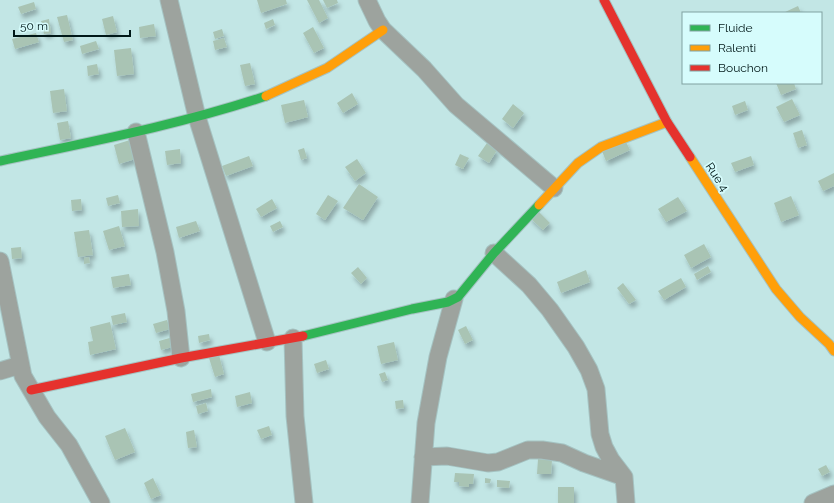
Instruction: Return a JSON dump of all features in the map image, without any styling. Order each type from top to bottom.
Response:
[{"type":"street","points":[[169,0],[197,116],[267,342]]},
{"type":"street","points":[[367,0],[383,30],[424,70],[456,105],[554,188]]},
{"type":"street","name":"Rue 4","points":[[604,0],[668,122],[776,289],[800,317],[829,344],[834,351]]},
{"type":"street","points":[[0,161],[136,132],[244,103],[273,93],[327,68],[383,30]]},
{"type":"street","points":[[31,390],[181,358],[293,338],[374,320],[412,309],[444,303],[454,299],[463,291],[494,253],[578,163],[601,147],[668,122]]},
{"type":"street","points":[[136,132],[165,252],[176,311],[181,358]]},
{"type":"street","points":[[494,253],[529,286],[550,310],[589,370],[596,389],[600,434],[604,447],[611,460],[624,477],[626,503]]},
{"type":"street","points":[[0,261],[23,376],[47,417],[69,445],[98,502]]},
{"type":"street","points":[[420,503],[426,423],[438,357],[454,299]]},
{"type":"street","points":[[293,338],[295,416],[304,503]]},
{"type":"street","points":[[0,371],[20,365]]},
{"type":"street","points":[[423,457],[447,456],[488,463],[498,462],[528,450],[542,450],[562,453],[584,463],[624,477]]},
{"type":"building","points":[[257,0],[286,0],[287,4],[261,13]]},
{"type":"building","points":[[307,0],[319,0],[328,18],[319,23]]},
{"type":"building","points":[[323,0],[337,0],[338,3],[327,8]]},
{"type":"building","points":[[34,2],[36,9],[21,14],[18,7]]},
{"type":"building","points":[[798,6],[801,12],[785,12]]},
{"type":"building","points":[[67,15],[73,40],[64,42],[57,17]]},
{"type":"building","points":[[113,16],[117,32],[106,35],[102,19]]},
{"type":"building","points":[[49,19],[51,33],[44,34],[41,21]]},
{"type":"building","points":[[273,19],[275,25],[266,29],[264,23]]},
{"type":"building","points":[[154,24],[156,36],[140,38],[139,27]]},
{"type":"building","points":[[313,27],[324,48],[314,53],[303,33]]},
{"type":"building","points":[[222,29],[224,36],[215,39],[213,32]]},
{"type":"building","points":[[36,33],[39,42],[15,49],[12,39]]},
{"type":"building","points":[[224,38],[227,47],[215,50],[213,41]]},
{"type":"building","points":[[96,41],[99,49],[82,54],[80,46]]},
{"type":"building","points":[[131,48],[134,74],[117,76],[114,50]]},
{"type":"building","points":[[250,63],[255,84],[245,86],[240,65]]},
{"type":"building","points":[[97,64],[99,74],[88,76],[87,66]]},
{"type":"building","points":[[776,84],[794,84],[796,89],[781,95]]},
{"type":"building","points":[[64,89],[67,111],[53,113],[50,91]]},
{"type":"building","points":[[352,93],[358,104],[343,113],[337,103]]},
{"type":"building","points":[[792,99],[800,115],[784,122],[776,107]]},
{"type":"building","points":[[304,100],[308,117],[285,123],[281,105]]},
{"type":"building","points":[[745,101],[748,110],[735,115],[732,106]]},
{"type":"building","points":[[513,104],[524,113],[513,128],[502,119]]},
{"type":"building","points":[[68,121],[71,138],[60,140],[57,123]]},
{"type":"building","points":[[802,130],[807,145],[798,148],[793,133]]},
{"type":"building","points":[[130,140],[135,159],[119,164],[114,145]]},
{"type":"building","points":[[625,140],[630,150],[606,161],[602,151]]},
{"type":"building","points":[[487,143],[497,150],[489,163],[478,156]]},
{"type":"building","points":[[304,148],[307,158],[301,160],[298,150]]},
{"type":"building","points":[[180,149],[181,163],[167,165],[165,151]]},
{"type":"building","points":[[460,154],[469,158],[463,169],[455,165]]},
{"type":"building","points":[[249,156],[253,166],[226,176],[222,166]]},
{"type":"building","points":[[751,156],[754,165],[735,172],[731,163]]},
{"type":"building","points":[[357,159],[366,173],[355,181],[345,167]]},
{"type":"building","points":[[834,173],[834,186],[823,191],[818,181]]},
{"type":"building","points":[[359,184],[378,197],[363,220],[343,208]]},
{"type":"building","points":[[118,195],[120,203],[108,206],[106,198]]},
{"type":"building","points":[[328,195],[338,201],[325,220],[316,214]]},
{"type":"building","points":[[791,196],[799,215],[781,222],[774,203]]},
{"type":"building","points":[[678,197],[687,211],[666,222],[658,209]]},
{"type":"building","points":[[81,199],[82,210],[72,211],[71,200]]},
{"type":"building","points":[[272,199],[277,208],[261,217],[256,209]]},
{"type":"building","points":[[138,209],[139,226],[122,227],[121,211]]},
{"type":"building","points":[[536,209],[550,223],[543,230],[529,217]]},
{"type":"building","points":[[196,221],[200,231],[179,238],[176,227]]},
{"type":"building","points":[[280,221],[283,227],[273,232],[270,226]]},
{"type":"building","points":[[119,226],[125,246],[109,250],[103,231]]},
{"type":"building","points":[[89,230],[93,255],[78,257],[74,232]]},
{"type":"building","points":[[704,244],[711,257],[691,268],[684,255]]},
{"type":"building","points":[[21,247],[22,258],[12,259],[11,248]]},
{"type":"building","points":[[89,257],[90,263],[84,264],[84,258]]},
{"type":"building","points":[[708,266],[711,272],[697,280],[694,274]]},
{"type":"building","points":[[358,267],[367,278],[361,284],[351,273]]},
{"type":"building","points":[[586,270],[590,282],[561,293],[557,282]]},
{"type":"building","points":[[129,274],[131,285],[113,288],[111,277]]},
{"type":"building","points":[[681,278],[686,287],[664,300],[658,291]]},
{"type":"building","points":[[623,283],[636,300],[629,304],[617,288]]},
{"type":"building","points":[[125,313],[127,322],[113,325],[111,316]]},
{"type":"building","points":[[167,320],[170,329],[156,333],[153,324]]},
{"type":"building","points":[[110,322],[116,349],[90,355],[88,342],[93,341],[90,327]]},
{"type":"building","points":[[466,326],[473,340],[465,344],[458,330]]},
{"type":"building","points":[[209,334],[210,340],[199,343],[198,336]]},
{"type":"building","points":[[173,337],[176,346],[161,350],[159,341]]},
{"type":"building","points":[[394,342],[398,360],[381,364],[377,346]]},
{"type":"building","points":[[219,355],[224,374],[215,377],[209,358]]},
{"type":"building","points":[[326,360],[329,369],[317,373],[314,364]]},
{"type":"building","points":[[385,372],[388,380],[382,382],[379,374]]},
{"type":"building","points":[[211,389],[212,397],[193,402],[191,394]]},
{"type":"building","points":[[250,392],[252,403],[237,407],[235,396]]},
{"type":"building","points":[[403,400],[404,408],[396,409],[395,401]]},
{"type":"building","points":[[206,403],[208,411],[198,414],[196,406]]},
{"type":"building","points":[[269,426],[272,435],[261,439],[257,430]]},
{"type":"building","points":[[125,428],[135,452],[115,460],[105,436]]},
{"type":"building","points":[[194,430],[197,447],[188,448],[186,432]]},
{"type":"building","points":[[538,459],[552,460],[551,474],[537,474]]},
{"type":"building","points":[[826,465],[830,472],[822,476],[818,469]]},
{"type":"building","points":[[455,473],[474,474],[473,484],[469,484],[469,487],[459,486],[459,482],[454,482]]},
{"type":"building","points":[[153,478],[161,495],[151,499],[144,483]]},
{"type":"building","points":[[485,478],[491,479],[490,483],[485,483]]},
{"type":"building","points":[[497,480],[510,481],[509,488],[497,487]]},
{"type":"building","points":[[558,487],[574,487],[574,503],[558,503]]},
{"type":"traffic: fast","points":[[0,161],[100,140],[200,116],[266,96]]},
{"type":"traffic: fast","points":[[303,336],[412,309],[448,302],[458,297],[494,253],[539,205]]},
{"type":"traffic: slow","points":[[266,96],[327,68],[383,30]]},
{"type":"traffic: slow","points":[[539,205],[578,163],[601,147],[667,122]]},
{"type":"traffic: slow","points":[[690,157],[776,289],[800,317],[829,344],[834,351]]},
{"type":"traffic: jam","points":[[604,0],[667,122],[690,157]]},
{"type":"traffic: jam","points":[[31,390],[181,358],[303,336]]}]
